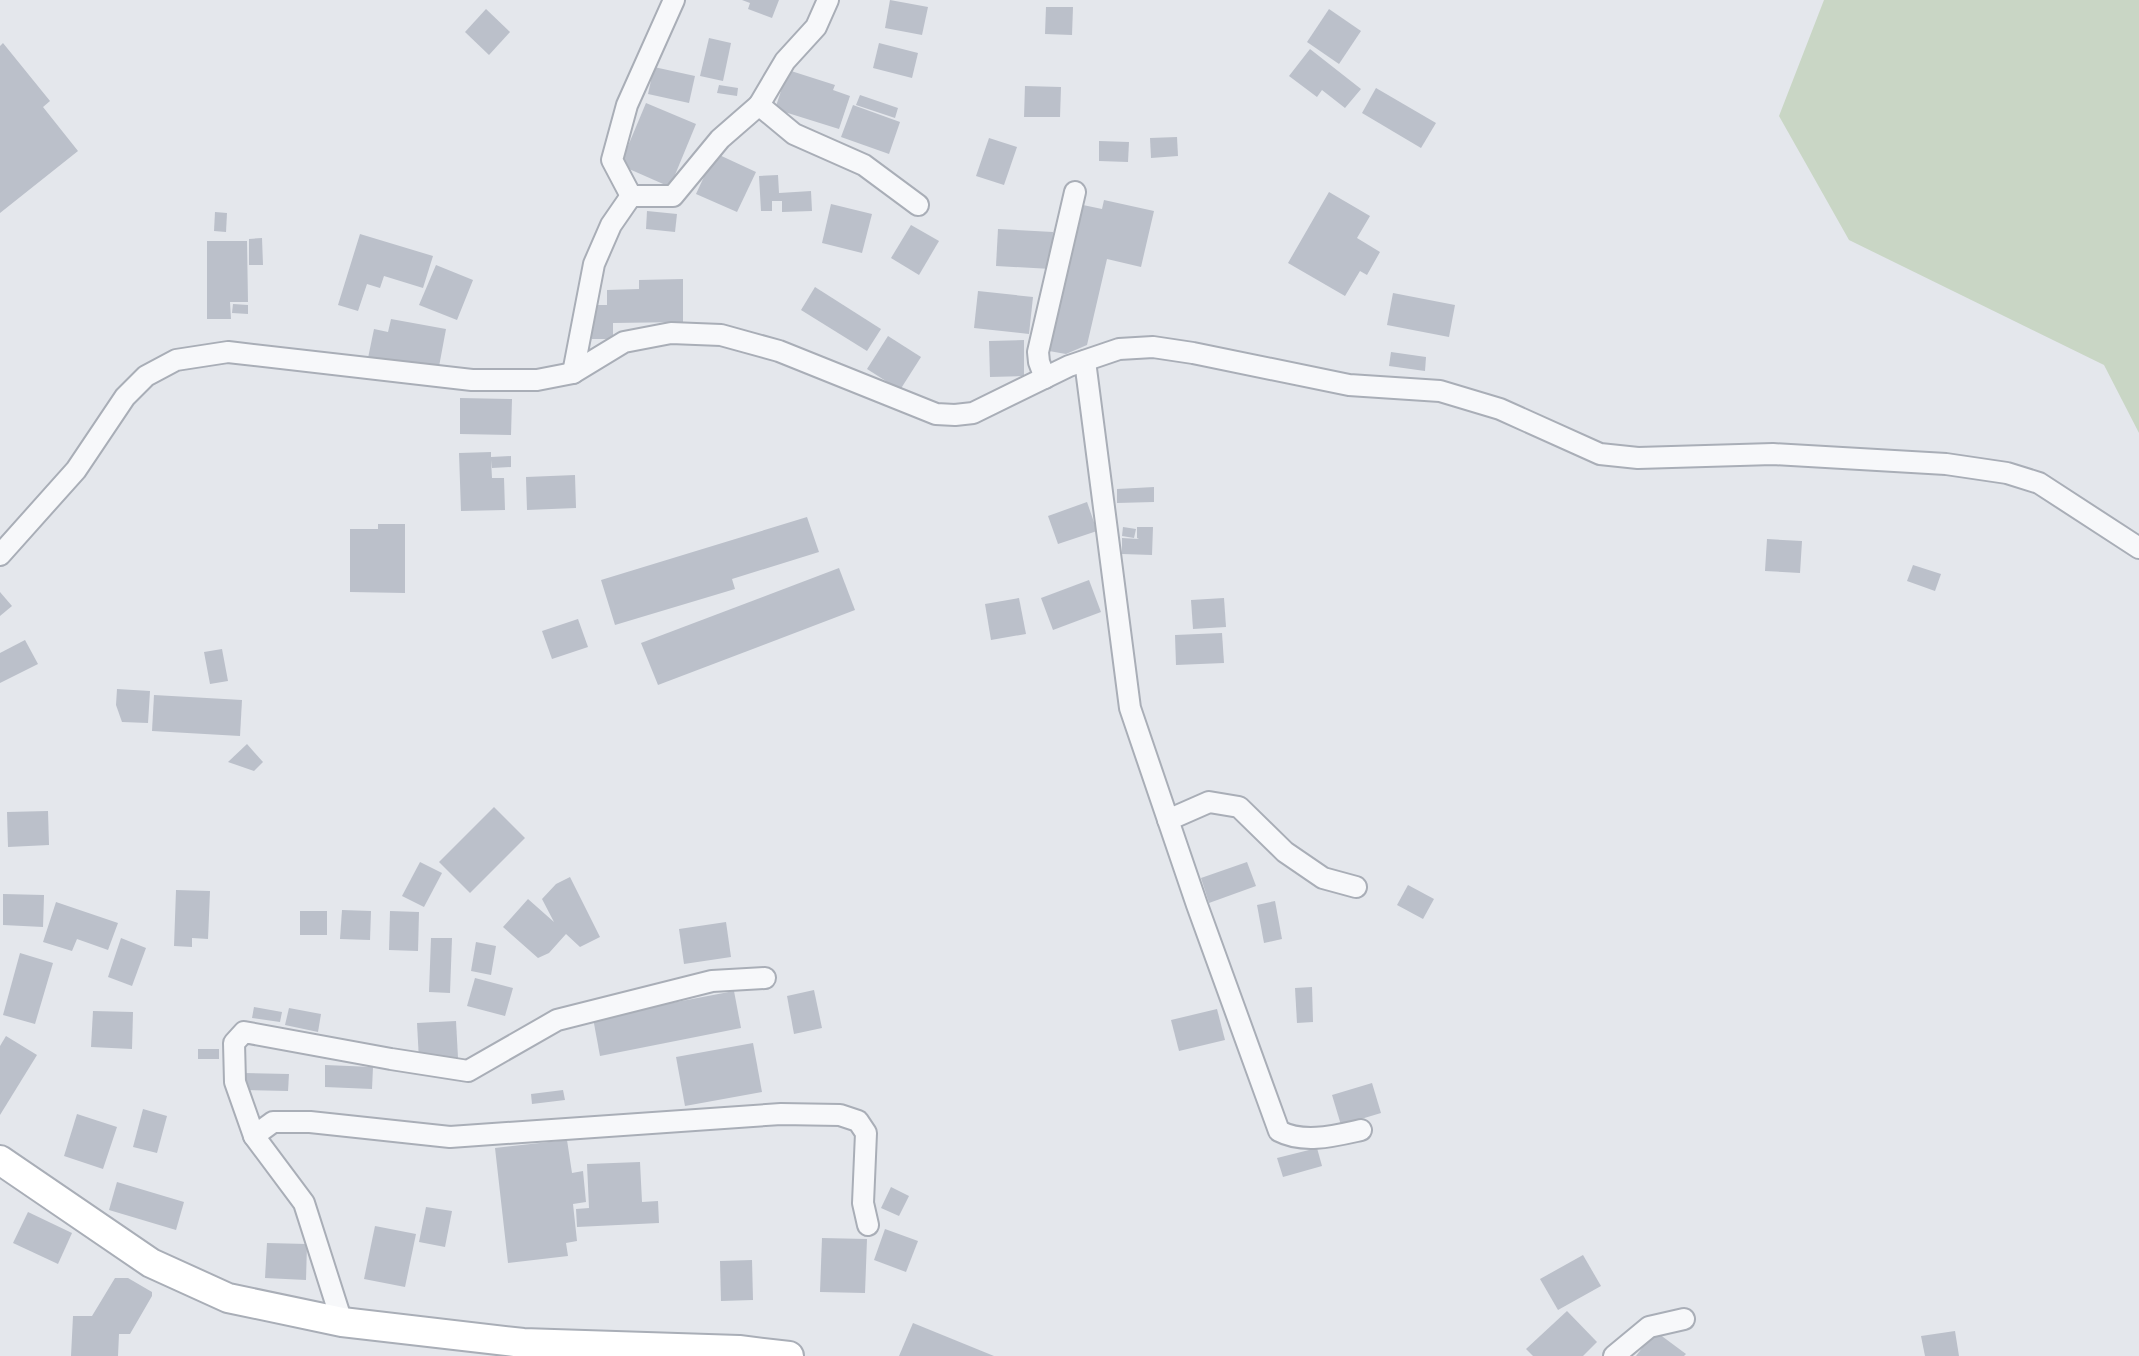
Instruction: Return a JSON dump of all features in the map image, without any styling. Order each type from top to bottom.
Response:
[{"type":"main road","points":[[0,1160],[151,1263],[228,1298],[342,1322],[523,1343],[739,1350],[789,1356]]},
{"type":"street","points":[[631,196],[612,160],[627,105],[674,0]]},
{"type":"street","points":[[631,196],[673,196],[720,139],[759,105],[785,61],[816,27],[828,0]]},
{"type":"street","points":[[759,105],[794,134],[864,165],[918,205]]},
{"type":"street","points":[[1045,378],[1038,352],[1075,192]]},
{"type":"street","points":[[573,373],[594,264],[611,225],[631,196]]},
{"type":"street","points":[[0,555],[76,470],[125,397],[146,376],[176,360],[228,352],[472,380],[537,380],[573,373],[624,342],[671,333],[721,335],[779,351],[936,414],[955,415],[973,413],[1045,378],[1119,349],[1153,347],[1349,385],[1440,391],[1500,409],[1600,454],[1638,458],[1773,454],[1946,464],[2007,473],[2039,483],[2139,548]]},
{"type":"street","points":[[1085,361],[1130,708],[1279,1131],[1292,1138],[1333,1136],[1361,1130]]},
{"type":"street","points":[[1168,820],[1209,802],[1239,807],[1285,852],[1323,878],[1356,887]]},
{"type":"street","points":[[342,1322],[304,1203],[254,1136],[235,1082],[234,1043],[244,1032],[468,1071],[557,1020],[712,981],[765,978]]},
{"type":"street","points":[[254,1136],[273,1122],[310,1122],[450,1137],[781,1114],[840,1115],[858,1121],[866,1133],[863,1203],[868,1225]]},
{"type":"street","points":[[1614,1356],[1649,1327],[1684,1319]]},
{"type":"green space","points":[[1824,0],[2139,0],[2139,433],[2104,365],[1849,240],[1779,116]]},
{"type":"building","points":[[742,0],[779,0],[772,18],[748,9],[750,3]]},
{"type":"building","points":[[890,0],[928,7],[922,35],[885,28]]},
{"type":"building","points":[[1046,7],[1073,7],[1072,35],[1045,34]]},
{"type":"building","points":[[486,9],[510,32],[489,55],[465,32]]},
{"type":"building","points":[[1329,9],[1361,31],[1339,64],[1307,42]]},
{"type":"building","points":[[709,38],[731,43],[723,81],[700,76]]},
{"type":"building","points":[[3,43],[50,101],[43,107],[78,151],[0,213],[0,46]]},
{"type":"building","points":[[879,43],[918,53],[912,78],[873,68]]},
{"type":"building","points":[[1310,49],[1361,89],[1345,108],[1322,90],[1317,97],[1289,76]]},
{"type":"building","points":[[654,67],[695,76],[689,103],[648,94]]},
{"type":"building","points":[[788,70],[835,85],[833,90],[850,96],[839,129],[775,109]]},
{"type":"building","points":[[719,85],[738,88],[737,96],[717,93]]},
{"type":"building","points":[[1025,86],[1061,87],[1060,117],[1024,117]]},
{"type":"building","points":[[1376,88],[1436,123],[1421,148],[1362,113]]},
{"type":"building","points":[[860,95],[898,108],[895,118],[856,105]]},
{"type":"building","points":[[646,103],[696,124],[670,187],[620,165]]},
{"type":"building","points":[[853,105],[900,122],[889,154],[841,137]]},
{"type":"building","points":[[1177,137],[1178,156],[1151,158],[1150,138]]},
{"type":"building","points":[[989,138],[1017,147],[1004,185],[976,176]]},
{"type":"building","points":[[1099,141],[1129,142],[1128,162],[1099,161]]},
{"type":"building","points":[[715,153],[756,172],[737,212],[696,194]]},
{"type":"building","points":[[778,175],[779,193],[811,191],[812,211],[782,212],[782,201],[772,201],[772,211],[761,211],[759,176]]},
{"type":"building","points":[[1329,192],[1370,216],[1357,238],[1380,252],[1367,275],[1360,271],[1345,296],[1288,263]]},
{"type":"building","points":[[1104,200],[1154,211],[1141,267],[1107,259],[1087,345],[1066,354],[1049,351],[1083,205],[1102,209]]},
{"type":"building","points":[[831,204],[872,214],[862,253],[822,243]]},
{"type":"building","points":[[647,211],[677,214],[675,232],[646,229]]},
{"type":"building","points":[[215,212],[227,213],[226,232],[214,231]]},
{"type":"building","points":[[911,225],[939,241],[919,275],[891,258]]},
{"type":"building","points":[[998,229],[1053,232],[1051,269],[996,266]]},
{"type":"building","points":[[360,234],[433,256],[423,288],[384,276],[380,288],[367,284],[358,311],[338,305]]},
{"type":"building","points":[[262,238],[263,265],[249,265],[249,239]]},
{"type":"building","points":[[207,241],[247,241],[248,302],[230,302],[231,319],[207,319]]},
{"type":"building","points":[[436,265],[473,280],[457,320],[419,305]]},
{"type":"building","points":[[683,279],[683,322],[613,323],[613,339],[592,339],[591,305],[607,305],[607,290],[639,289],[639,280]]},
{"type":"building","points":[[815,287],[881,329],[867,351],[801,310]]},
{"type":"building","points":[[978,291],[1033,297],[1029,334],[974,328]]},
{"type":"building","points":[[1393,293],[1455,305],[1449,337],[1387,325]]},
{"type":"building","points":[[233,304],[248,305],[248,314],[232,313]]},
{"type":"building","points":[[391,319],[446,329],[438,372],[368,358],[374,329],[388,332]]},
{"type":"building","points":[[888,336],[921,357],[900,390],[867,369]]},
{"type":"building","points":[[1024,340],[1024,376],[990,377],[989,341]]},
{"type":"building","points":[[1391,352],[1426,357],[1425,371],[1389,366]]},
{"type":"building","points":[[460,398],[512,399],[511,435],[460,434]]},
{"type":"building","points":[[491,452],[491,457],[511,456],[511,467],[492,468],[491,460],[492,478],[504,478],[505,510],[461,511],[459,453]]},
{"type":"building","points":[[575,475],[576,508],[527,510],[526,477]]},
{"type":"building","points":[[1154,487],[1154,502],[1117,503],[1117,489]]},
{"type":"building","points":[[1087,502],[1097,531],[1058,544],[1048,516]]},
{"type":"building","points":[[807,517],[819,552],[732,579],[735,589],[615,625],[601,580]]},
{"type":"building","points":[[378,524],[405,524],[405,593],[350,592],[350,529],[378,529]]},
{"type":"building","points":[[1123,527],[1136,529],[1134,538],[1122,536]]},
{"type":"building","points":[[1137,527],[1153,527],[1152,555],[1122,554],[1122,538],[1139,539]]},
{"type":"building","points":[[1767,539],[1802,541],[1800,573],[1765,571]]},
{"type":"building","points":[[1913,565],[1941,574],[1935,591],[1907,581]]},
{"type":"building","points":[[839,568],[855,610],[658,685],[641,643]]},
{"type":"building","points":[[1089,580],[1101,612],[1053,630],[1041,598]]},
{"type":"building","points":[[0,592],[12,606],[0,616]]},
{"type":"building","points":[[1019,598],[1026,634],[991,640],[985,604]]},
{"type":"building","points":[[1224,598],[1226,627],[1193,629],[1191,600]]},
{"type":"building","points":[[578,619],[588,647],[552,659],[542,631]]},
{"type":"building","points":[[1222,633],[1224,663],[1176,665],[1175,635]]},
{"type":"building","points":[[25,640],[38,664],[0,683],[0,653]]},
{"type":"building","points":[[222,649],[228,681],[210,684],[204,652]]},
{"type":"building","points":[[117,689],[150,691],[148,723],[122,722],[116,705]]},
{"type":"building","points":[[154,695],[242,700],[240,736],[152,731]]},
{"type":"building","points":[[247,744],[263,762],[254,771],[228,762]]},
{"type":"building","points":[[494,807],[525,838],[470,893],[439,862]]},
{"type":"building","points":[[48,811],[49,845],[8,847],[7,812]]},
{"type":"building","points":[[420,862],[442,873],[424,907],[402,896]]},
{"type":"building","points":[[1247,862],[1256,886],[1209,903],[1201,878]]},
{"type":"building","points":[[570,877],[600,937],[580,947],[566,934],[549,953],[538,958],[503,927],[528,899],[554,922],[542,899],[556,884]]},
{"type":"building","points":[[1408,885],[1434,899],[1423,919],[1397,905]]},
{"type":"building","points":[[176,890],[210,891],[208,939],[192,938],[192,947],[174,946]]},
{"type":"building","points":[[3,894],[44,895],[43,927],[3,925]]},
{"type":"building","points":[[1275,901],[1282,939],[1264,943],[1257,905]]},
{"type":"building","points":[[56,902],[118,923],[108,950],[77,939],[72,951],[43,942]]},
{"type":"building","points":[[342,910],[371,911],[370,940],[340,939]]},
{"type":"building","points":[[300,911],[327,911],[327,935],[300,935]]},
{"type":"building","points":[[390,911],[419,912],[418,951],[389,950]]},
{"type":"building","points":[[726,922],[731,957],[684,964],[679,929]]},
{"type":"building","points":[[121,938],[146,948],[132,986],[108,977]]},
{"type":"building","points":[[431,938],[452,938],[450,993],[429,992]]},
{"type":"building","points":[[476,942],[496,946],[491,975],[471,971]]},
{"type":"building","points":[[20,953],[53,963],[35,1024],[3,1015]]},
{"type":"building","points":[[475,978],[513,988],[505,1016],[467,1006]]},
{"type":"building","points":[[1312,987],[1313,1022],[1297,1023],[1295,988]]},
{"type":"building","points":[[814,990],[822,1028],[794,1034],[787,996]]},
{"type":"building","points":[[734,991],[741,1028],[600,1056],[593,1018]]},
{"type":"building","points":[[254,1007],[282,1012],[280,1022],[252,1018]]},
{"type":"building","points":[[289,1008],[321,1014],[318,1032],[285,1025]]},
{"type":"building","points":[[1217,1009],[1225,1040],[1179,1051],[1171,1020]]},
{"type":"building","points":[[93,1011],[133,1012],[132,1049],[91,1047]]},
{"type":"building","points":[[456,1021],[458,1058],[419,1060],[417,1023]]},
{"type":"building","points":[[6,1036],[37,1055],[0,1115],[0,1046]]},
{"type":"building","points":[[753,1043],[762,1092],[685,1106],[676,1057]]},
{"type":"building","points":[[198,1049],[219,1049],[219,1059],[198,1059]]},
{"type":"building","points":[[325,1065],[373,1067],[372,1089],[325,1087]]},
{"type":"building","points":[[243,1073],[289,1074],[288,1091],[243,1090]]},
{"type":"building","points":[[1372,1083],[1381,1113],[1341,1125],[1332,1095]]},
{"type":"building","points":[[563,1090],[565,1100],[532,1104],[531,1094]]},
{"type":"building","points":[[143,1109],[167,1116],[157,1153],[133,1147]]},
{"type":"building","points":[[77,1114],[117,1127],[103,1169],[64,1156]]},
{"type":"building","points":[[567,1140],[572,1173],[583,1171],[586,1202],[573,1204],[577,1241],[566,1243],[568,1256],[508,1263],[495,1148]]},
{"type":"building","points":[[1317,1148],[1322,1166],[1283,1177],[1277,1158]]},
{"type":"building","points":[[640,1162],[642,1202],[658,1201],[659,1223],[577,1227],[576,1209],[589,1208],[587,1164]]},
{"type":"building","points":[[117,1182],[184,1202],[176,1230],[109,1210]]},
{"type":"building","points":[[891,1187],[909,1196],[899,1216],[881,1208]]},
{"type":"building","points":[[426,1207],[452,1211],[445,1247],[419,1242]]},
{"type":"building","points":[[28,1212],[72,1233],[58,1264],[13,1243]]},
{"type":"building","points":[[375,1226],[416,1234],[405,1287],[364,1279]]},
{"type":"building","points":[[885,1229],[918,1241],[906,1272],[874,1260]]},
{"type":"building","points":[[822,1238],[867,1239],[865,1293],[820,1292]]},
{"type":"building","points":[[267,1243],[307,1244],[306,1280],[265,1278]]},
{"type":"building","points":[[1583,1255],[1601,1286],[1558,1310],[1540,1279]]},
{"type":"building","points":[[752,1260],[753,1300],[721,1301],[720,1261]]},
{"type":"building","points":[[115,1278],[128,1278],[152,1292],[152,1296],[130,1334],[119,1334],[118,1356],[71,1356],[73,1316],[92,1316]]},
{"type":"building","points":[[1567,1311],[1597,1342],[1583,1356],[1533,1356],[1526,1349]]},
{"type":"building","points":[[913,1323],[994,1356],[899,1356]]},
{"type":"building","points":[[1655,1331],[1686,1354],[1636,1356]]},
{"type":"building","points":[[1955,1331],[1959,1356],[1925,1356],[1921,1336]]}]
